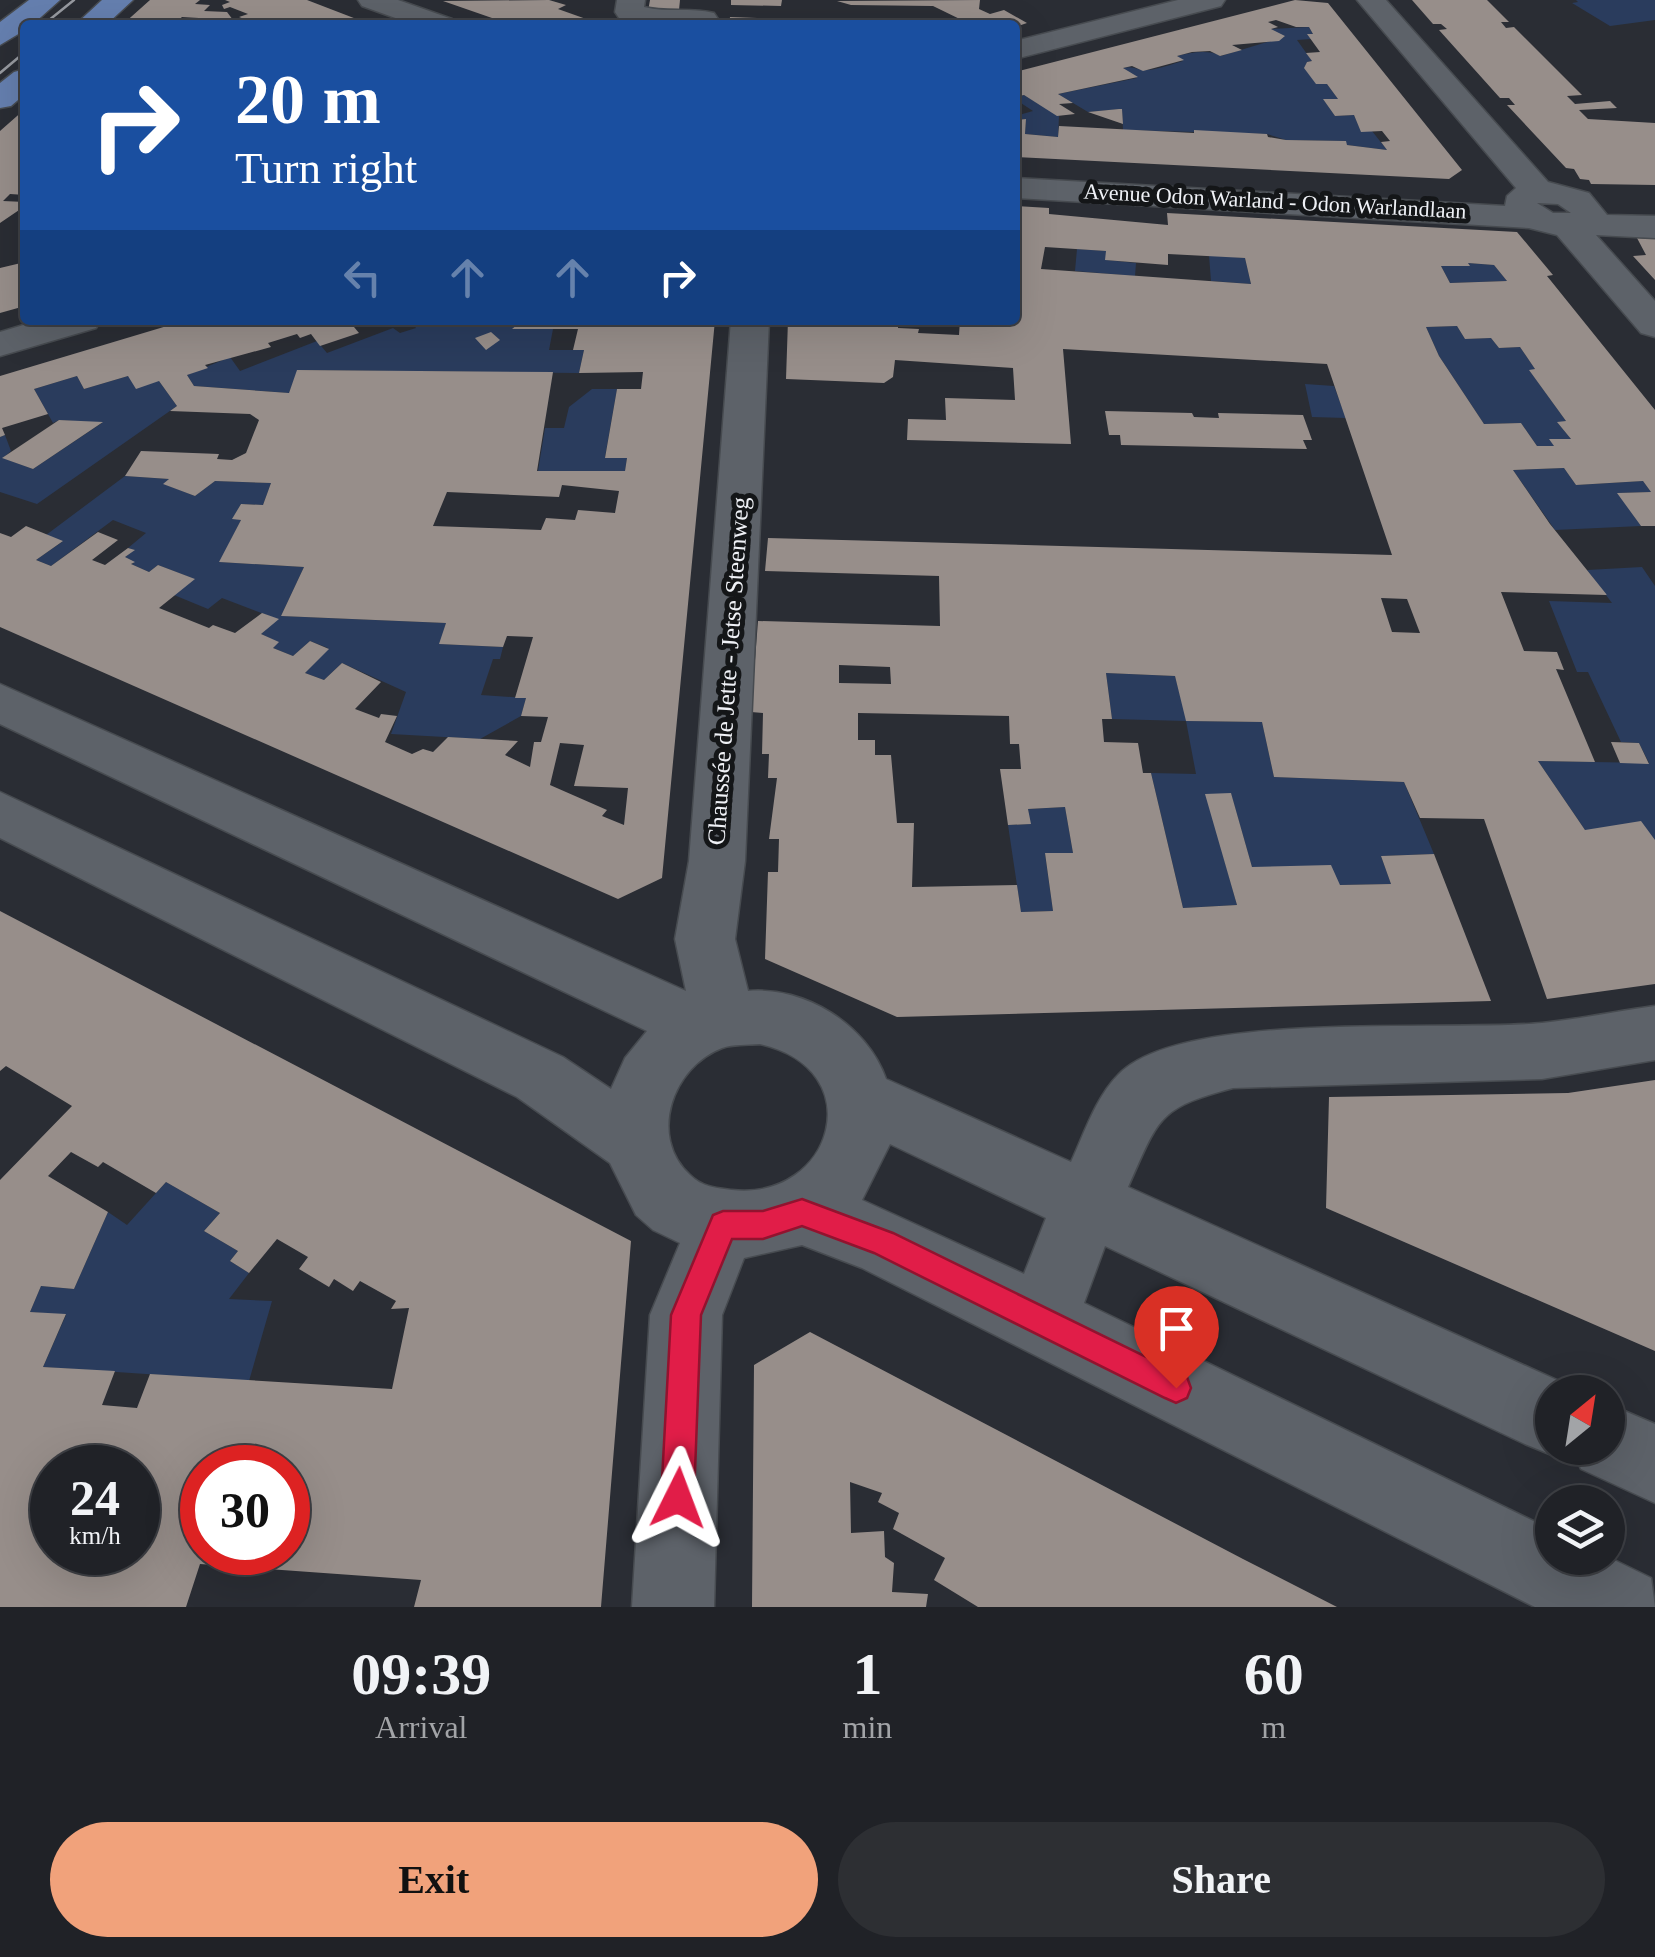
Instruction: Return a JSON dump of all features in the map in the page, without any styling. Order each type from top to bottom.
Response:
[{"type":"main road","points":[[20,20],[46,0]]},
{"type":"main road","points":[[95,20],[119,0]]},
{"type":"main road","points":[[0,36],[20,20]]},
{"type":"main road","points":[[0,99],[20,82]]},
{"type":"street","points":[[372,0],[428,20]]},
{"type":"street","points":[[632,0],[629,12],[662,20],[704,15]]},
{"type":"street","points":[[1020,49],[1211,0]]},
{"type":"street","points":[[1371,0],[1655,325]]},
{"type":"street","name":"Avenue Odon Warland - Odon Warlandlaan","points":[[1020,174],[1554,209],[1655,227]]},
{"type":"street","name":"Avenue Odon Warland - Odon Warlandlaan","points":[[1020,188],[1554,209],[1655,206]]},
{"type":"street","points":[[0,344],[65,325]]},
{"type":"street","name":"Chaussée de Jette - Jetse Steenweg","points":[[713,1023],[705,939],[717,861],[750,325]]},
{"type":"street","points":[[0,702],[713,1023]]},
{"type":"street","points":[[0,813],[540,1076],[634,1142]]},
{"type":"street","points":[[760,1017],[795,1025],[825,1042],[848,1067],[860,1098],[860,1141],[840,1182],[802,1212],[763,1225],[723,1224],[690,1215],[664,1196],[645,1171],[634,1142],[635,1106],[648,1074],[671,1046],[713,1023],[760,1017]]},
{"type":"street","points":[[1042,1320],[1086,1204],[1123,1124],[1141,1095],[1170,1076],[1233,1060],[1542,1051],[1655,1033]]},
{"type":"street","points":[[860,1098],[1535,1409]]},
{"type":"street","points":[[802,1212],[882,1242],[1622,1607]]},
{"type":"street","points":[[673,1607],[686,1315],[723,1224]]},
{"type":"street","points":[[1625,1450],[1655,1464]]},
{"type":"shaded area","points":[[1655,0],[1655,20],[1610,26],[1572,3]]},
{"type":"shaded area","points":[[1309,27],[1311,39],[1297,40],[1312,61],[1305,68],[1327,84],[1338,99],[1324,100],[1335,116],[1354,115],[1361,131],[1372,131],[1387,150],[1347,145],[1345,141],[1286,140],[1267,134],[1123,130],[1122,109],[1088,112],[1058,94],[1137,78],[1123,68],[1157,69],[1183,61],[1177,56],[1193,53],[1221,56],[1284,37],[1271,29]]},
{"type":"shaded area","points":[[1024,95],[1059,116],[1058,137],[1025,134],[1026,119],[1020,120],[1020,115],[1033,111],[1020,102]]},
{"type":"shaded area","points":[[1077,249],[1106,251],[1106,260],[1136,263],[1135,276],[1075,271]]},
{"type":"shaded area","points":[[1209,255],[1245,258],[1251,284],[1211,281]]},
{"type":"shaded area","points":[[1468,263],[1494,265],[1507,281],[1450,283],[1441,266],[1469,266]]},
{"type":"shaded area","points":[[414,325],[553,329],[549,350],[584,350],[579,373],[298,370],[289,393],[194,386],[187,375],[230,357],[240,371],[317,341],[327,353],[393,328],[400,333],[416,328]]},
{"type":"shaded area","points":[[1457,326],[1465,339],[1491,338],[1499,348],[1520,347],[1535,369],[1530,371],[1566,421],[1558,423],[1571,439],[1551,439],[1554,446],[1537,446],[1521,423],[1484,424],[1439,356],[1426,327]]},
{"type":"shaded area","points":[[77,376],[84,389],[128,376],[159,381],[177,406],[37,504],[0,492],[0,437],[5,435],[11,451],[3,458],[33,469],[102,423],[53,423],[34,389]]},
{"type":"shaded area","points":[[1305,384],[1334,386],[1346,418],[1312,417]]},
{"type":"shaded area","points":[[592,389],[617,389],[605,457],[627,458],[625,471],[538,471],[545,428],[564,428],[569,407]]},
{"type":"shaded area","points":[[1564,468],[1576,485],[1643,481],[1651,492],[1618,493],[1641,526],[1555,530],[1513,470]]},
{"type":"shaded area","points":[[125,476],[169,479],[164,484],[195,496],[215,481],[271,483],[263,505],[241,504],[233,518],[241,520],[220,562],[304,567],[281,616],[446,623],[440,644],[503,647],[500,659],[493,659],[481,695],[526,698],[521,716],[480,739],[391,734],[406,692],[342,663],[324,680],[305,673],[328,648],[310,641],[293,656],[273,648],[278,642],[261,634],[277,619],[222,598],[208,609],[174,595],[194,579],[158,565],[149,572],[131,564],[134,563],[125,557],[134,550],[128,548],[146,533],[113,520],[51,566],[36,560],[62,542],[46,535]]},
{"type":"shaded area","points":[[1642,567],[1655,586],[1655,840],[1585,830],[1538,761],[1649,763],[1639,743],[1621,742],[1588,672],[1577,672],[1549,601],[1612,603],[1587,570]]},
{"type":"shaded area","points":[[1106,673],[1175,676],[1187,721],[1262,722],[1274,777],[1404,782],[1434,854],[1381,856],[1391,884],[1340,885],[1252,867],[1231,794],[1206,794],[1237,905],[1183,908],[1151,773],[1196,774],[1186,721],[1112,719]]},
{"type":"shaded area","points":[[1065,807],[1073,853],[1045,854],[1053,911],[1021,912],[1008,825],[1030,824],[1028,809]]},
{"type":"shaded area","points":[[166,1182],[220,1213],[204,1231],[238,1251],[230,1261],[249,1273],[229,1299],[272,1301],[249,1381],[43,1367],[66,1315],[30,1312],[41,1286],[74,1289],[108,1212],[127,1225]]},
{"type":"building","points":[[150,0],[200,0],[195,4],[210,5],[204,11],[227,12],[233,20],[182,17],[128,20]]},
{"type":"building","points":[[225,0],[307,0],[359,20],[246,20],[239,17],[248,14],[230,7],[224,9],[222,5],[230,2]]},
{"type":"building","points":[[549,0],[566,5],[558,9],[589,20],[498,20],[443,1]]},
{"type":"building","points":[[650,0],[680,0],[679,10],[648,11]]},
{"type":"building","points":[[731,0],[782,0],[781,6],[731,5]]},
{"type":"building","points":[[980,0],[979,9],[990,14],[1004,10],[1027,23],[962,20],[933,6],[851,5],[837,1]]},
{"type":"building","points":[[1295,0],[1328,3],[1462,170],[1449,179],[1020,157],[1020,120],[1026,119],[1025,134],[1058,137],[1059,126],[1194,130],[1267,134],[1286,140],[1346,141],[1347,145],[1387,150],[1381,142],[1390,141],[1382,131],[1361,132],[1354,115],[1335,116],[1323,99],[1338,99],[1327,84],[1316,84],[1304,68],[1312,61],[1306,53],[1320,52],[1307,34],[1313,34],[1309,27],[1276,20],[1268,22],[1278,27],[1271,29],[1285,36],[1279,41],[1232,45],[1242,50],[1220,56],[1210,51],[1192,52],[1177,56],[1184,60],[1143,71],[1132,66],[1123,68],[1138,77],[1058,94],[1073,103],[1059,104],[1075,114],[1057,116],[1020,96],[1020,71]]},
{"type":"building","points":[[1412,0],[1487,0],[1509,22],[1501,22],[1506,28],[1514,27],[1582,95],[1567,96],[1575,104],[1610,101],[1617,108],[1579,110],[1588,119],[1655,123],[1655,185],[1591,184],[1580,179],[1507,105],[1515,105],[1509,98],[1500,98],[1439,30],[1447,29],[1433,24]]},
{"type":"building","points":[[730,17],[822,20],[730,20]]},
{"type":"building","points":[[1119,109],[1123,124],[1088,112]]},
{"type":"building","points":[[20,113],[20,195],[10,194],[3,201],[20,202],[20,209],[0,223],[0,131]]},
{"type":"building","points":[[1020,206],[1049,208],[1049,214],[1168,225],[1167,213],[1517,232],[1553,275],[1547,276],[1655,410],[1655,526],[1641,526],[1617,493],[1651,492],[1643,481],[1576,485],[1564,468],[1513,470],[1607,595],[1501,592],[1524,651],[1557,652],[1564,670],[1556,669],[1595,762],[1538,761],[1585,830],[1641,821],[1655,840],[1655,984],[1547,999],[1484,819],[1420,818],[1404,782],[1274,777],[1262,722],[1186,721],[1175,676],[1106,673],[1112,719],[1102,719],[1104,742],[1138,743],[1143,773],[1151,773],[1183,908],[1237,905],[1205,794],[1231,793],[1252,867],[1331,865],[1340,885],[1391,884],[1381,856],[1434,854],[1491,1001],[897,1017],[765,959],[768,872],[778,872],[779,839],[769,839],[777,778],[768,778],[769,754],[762,754],[763,713],[751,712],[758,621],[940,626],[939,576],[765,571],[768,538],[1392,555],[1327,364],[1063,349],[1071,444],[907,440],[908,419],[946,420],[945,398],[1015,400],[1013,368],[895,360],[893,377],[884,383],[786,379],[788,325],[898,325],[919,329],[918,333],[959,335],[960,325],[1020,325]],"holes":[[[1045,247],[1106,251],[1105,260],[1168,265],[1168,254],[1245,258],[1251,284],[1041,269]],[[1468,263],[1494,265],[1507,281],[1450,283],[1441,266],[1470,266]],[[1457,326],[1465,339],[1491,338],[1499,348],[1520,347],[1535,369],[1529,370],[1566,421],[1557,422],[1571,439],[1549,439],[1554,446],[1537,446],[1521,423],[1484,424],[1439,356],[1426,327]],[[1381,598],[1407,599],[1420,633],[1392,632]],[[839,665],[890,667],[891,684],[839,683]],[[858,713],[1009,716],[1010,744],[1019,744],[1021,769],[1000,769],[1008,825],[1031,824],[1028,809],[1065,807],[1073,853],[1045,853],[1053,911],[1021,912],[1017,885],[912,887],[914,823],[897,823],[891,755],[875,755],[875,740],[858,740]]]},
{"type":"building","points":[[1637,238],[1655,239],[1655,280],[1633,256],[1646,255]]},
{"type":"building","points":[[20,263],[20,307],[0,313],[0,268]]},
{"type":"building","points":[[170,325],[360,325],[354,327],[359,333],[320,346],[311,334],[300,338],[297,334],[268,343],[271,347],[205,365],[208,368],[187,375],[194,386],[289,393],[297,370],[553,372],[537,471],[625,471],[627,458],[605,458],[617,389],[641,389],[643,372],[579,373],[584,350],[573,350],[578,329],[512,329],[517,325],[715,325],[662,878],[618,899],[0,627],[0,533],[11,537],[26,526],[63,541],[36,560],[51,566],[98,532],[118,540],[92,560],[105,565],[128,548],[135,550],[125,557],[135,562],[131,564],[149,572],[158,565],[195,579],[159,608],[209,628],[213,625],[235,633],[262,613],[279,619],[261,634],[279,642],[273,648],[293,656],[310,641],[329,649],[305,673],[324,680],[342,663],[381,682],[355,709],[379,718],[381,714],[397,716],[385,742],[412,754],[423,749],[433,752],[448,737],[518,741],[505,755],[530,767],[534,742],[541,742],[548,717],[521,716],[526,698],[515,698],[533,637],[507,636],[503,647],[439,644],[446,623],[281,616],[304,567],[219,562],[241,520],[232,519],[241,504],[263,505],[271,483],[215,481],[195,496],[163,484],[169,479],[125,476],[141,451],[219,454],[217,459],[232,460],[246,453],[259,420],[250,414],[170,411],[177,406],[159,381],[136,389],[128,376],[84,389],[77,376],[34,389],[48,414],[2,428],[5,435],[0,437],[0,376]],"holes":[[[562,485],[619,491],[615,513],[578,510],[575,520],[546,518],[541,530],[433,526],[447,492],[559,497]],[[560,743],[584,745],[574,786],[628,788],[624,825],[602,816],[607,810],[550,785]]]},
{"type":"building","points":[[491,332],[500,340],[486,350],[475,338]]},
{"type":"building","points":[[1105,411],[1192,413],[1194,417],[1219,418],[1218,413],[1303,415],[1312,440],[1303,440],[1307,449],[1121,445],[1120,435],[1109,435]]},
{"type":"building","points":[[59,420],[103,422],[33,469],[2,458]]},
{"type":"building","points":[[1611,742],[1639,743],[1649,764],[1620,763]]},
{"type":"building","points":[[0,911],[631,1241],[601,1607],[414,1607],[421,1580],[310,1572],[310,1445],[180,1445],[180,1575],[196,1575],[186,1607],[0,1607],[0,1180],[72,1106],[6,1066],[0,1071]],"holes":[[[71,1152],[98,1167],[103,1162],[156,1193],[166,1182],[220,1213],[204,1231],[238,1251],[230,1261],[249,1273],[277,1239],[308,1257],[299,1269],[329,1287],[334,1279],[353,1291],[360,1281],[396,1301],[391,1309],[409,1308],[392,1389],[150,1374],[137,1408],[102,1405],[115,1371],[43,1367],[66,1314],[30,1312],[41,1286],[74,1289],[108,1212],[48,1176]]]},
{"type":"building","points":[[1655,1080],[1655,1351],[1326,1208],[1329,1097],[1568,1093]]},
{"type":"building","points":[[810,1332],[1337,1607],[978,1607],[934,1580],[945,1558],[893,1529],[899,1513],[878,1502],[882,1493],[850,1482],[851,1533],[884,1531],[885,1557],[894,1563],[892,1592],[928,1594],[926,1607],[752,1607],[754,1365]]},
{"type":"tram line","points":[[49,20],[74,0]]},
{"type":"tram line","points":[[0,73],[20,56]]},
{"type":"route","points":[[678,1498],[686,1315],[723,1224],[763,1225],[802,1212],[882,1242],[1176,1388]]}]
